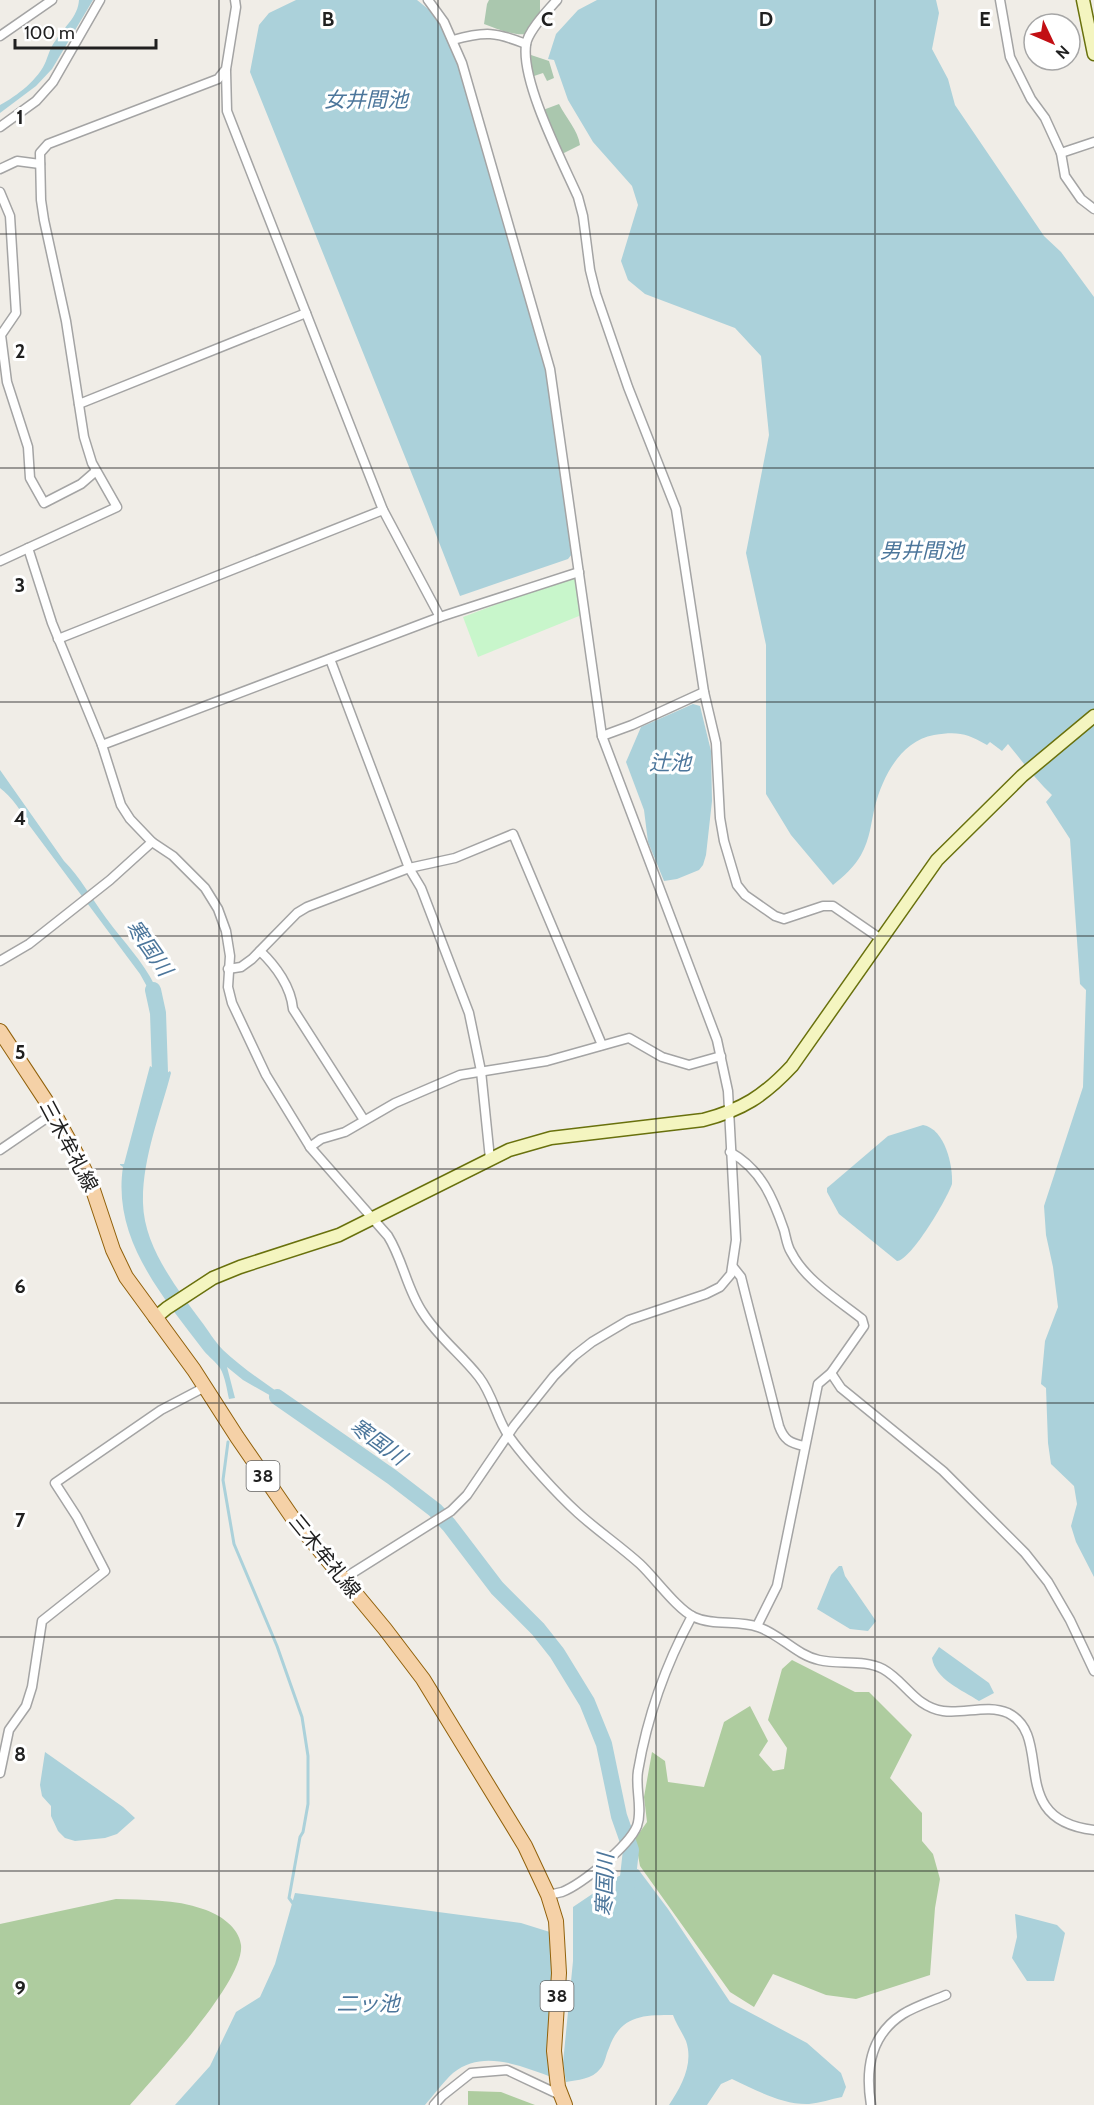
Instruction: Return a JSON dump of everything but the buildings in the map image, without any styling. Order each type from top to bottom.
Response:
[{"type":"main road","name":"三木牟礼線","points":[[0,1031],[54,1113],[90,1180],[113,1250],[126,1277],[194,1370],[292,1517],[423,1679],[525,1846],[550,1900],[555,1921],[559,1973],[554,2051],[561,2096]]},
{"type":"street","points":[[0,36],[52,0]]},
{"type":"street","points":[[0,127],[36,101],[53,82],[100,0]]},
{"type":"street","points":[[236,0],[226,69],[227,111],[383,510],[440,618]]},
{"type":"street","points":[[343,1579],[451,1511],[467,1495],[508,1435],[554,1376],[592,1341],[629,1320],[706,1294],[720,1287],[731,1274],[736,1240],[727,1114],[728,1091],[721,1056],[717,1040],[602,736],[549,369],[462,63],[444,22],[428,0]]},
{"type":"street","points":[[544,14],[547,0]]},
{"type":"street","points":[[557,0],[544,14],[526,44],[529,82],[578,197],[596,294],[628,387],[676,509],[704,692],[716,743],[720,818],[736,885],[745,895],[775,916],[784,919],[823,906],[833,906],[881,939]]},
{"type":"street","points":[[1000,0],[1010,57],[1031,99],[1045,118],[1061,153],[1065,176],[1081,199],[1094,209]]},
{"type":"street","points":[[1083,0],[1094,54]]},
{"type":"street","points":[[453,40],[472,34],[493,33],[526,44]]},
{"type":"street","points":[[0,561],[117,507],[87,452],[66,321],[44,220],[40,153],[48,144],[203,86],[218,79],[226,69]]},
{"type":"street","points":[[1061,153],[1094,142]]},
{"type":"street","points":[[0,169],[17,161],[39,165]]},
{"type":"street","points":[[0,192],[10,216],[16,313],[1,335],[7,382],[28,447],[30,478],[44,503],[81,484],[96,471]]},
{"type":"street","points":[[79,404],[306,313]]},
{"type":"street","points":[[58,639],[383,510]]},
{"type":"street","points":[[28,548],[58,639],[102,745],[121,805],[130,819],[152,842],[173,856],[205,888],[218,909],[230,956],[228,987],[232,1003],[266,1075],[310,1147],[373,1219],[398,1252],[422,1312],[441,1337],[487,1388],[508,1435],[577,1512],[641,1565],[692,1616],[709,1621],[757,1626],[817,1660],[871,1664],[883,1669],[918,1701],[944,1712],[993,1710],[1006,1712],[1022,1725],[1028,1738],[1036,1786],[1043,1802],[1052,1814],[1064,1823],[1094,1830]]},
{"type":"street","points":[[102,745],[440,618],[579,572]]},
{"type":"street","points":[[330,659],[409,868],[421,888],[469,1013],[481,1071],[490,1158]]},
{"type":"street","points":[[602,736],[704,692]]},
{"type":"street","points":[[155,1318],[188,1293],[213,1278],[285,1252],[313,1245],[373,1219],[509,1149],[551,1138],[703,1120],[727,1114],[754,1101],[773,1087],[792,1066],[937,860],[1022,776],[1094,716]]},
{"type":"street","points":[[228,969],[241,968],[261,951],[297,913],[307,907],[409,868],[455,858],[513,834],[602,1046]]},
{"type":"street","points":[[0,961],[29,944],[152,842]]},
{"type":"street","points":[[261,951],[273,963],[292,998],[293,1009],[364,1120]]},
{"type":"street","points":[[310,1147],[321,1139],[345,1132],[395,1103],[460,1076],[547,1061],[629,1038],[662,1057],[689,1065],[721,1056]]},
{"type":"street","points":[[0,1150],[54,1113]]},
{"type":"street","points":[[730,1152],[745,1160],[768,1190],[790,1252],[798,1264],[809,1276],[862,1319],[864,1326],[831,1373],[818,1384],[777,1586],[757,1626]]},
{"type":"street","points":[[733,1267],[741,1277],[783,1437],[791,1443],[804,1446]]},
{"type":"street","points":[[831,1373],[841,1388],[942,1471],[1025,1553],[1048,1582],[1071,1620],[1094,1671]]},
{"type":"street","points":[[0,1773],[9,1730],[26,1706],[32,1687],[42,1621],[105,1571],[77,1517],[55,1483],[161,1410],[205,1387]]},
{"type":"street","points":[[550,1900],[609,1858],[633,1834],[639,1815],[637,1780],[641,1755],[654,1704],[679,1640],[692,1616]]},
{"type":"street","points":[[871,2105],[867,2070],[874,2047],[886,2028],[903,2014],[946,1995]]},
{"type":"street","points":[[434,2105],[471,2073],[507,2070],[561,2096]]},
{"type":"green space","points":[[489,0],[540,0],[540,13],[527,34],[505,32],[484,24]]},
{"type":"green space","points":[[531,55],[549,61],[554,78],[547,81],[543,73],[531,77]]},
{"type":"green space","points":[[559,104],[574,129],[580,145],[562,154],[543,110]]},
{"type":"green space","points":[[579,573],[584,614],[478,657],[463,617]]},
{"type":"green space","points":[[792,1660],[855,1692],[869,1692],[912,1735],[890,1778],[922,1813],[922,1841],[933,1854],[940,1879],[935,1908],[930,1975],[856,1999],[826,1995],[773,1974],[754,2007],[730,1992],[640,1866],[635,1839],[647,1822],[644,1797],[652,1752],[665,1761],[668,1782],[704,1787],[724,1722],[750,1706],[768,1741],[759,1755],[773,1771],[784,1769],[787,1748],[768,1720],[782,1669]]},
{"type":"green space","points":[[116,1899],[182,1903],[222,1918],[236,1932],[241,1945],[238,1961],[229,1981],[196,2028],[130,2105],[0,2105],[0,1924]]},
{"type":"green space","points":[[468,2091],[501,2092],[535,2105],[468,2105]]},
{"type":"water","points":[[79,0],[93,0],[52,69],[36,86],[0,113],[0,105],[20,92],[43,68],[53,45],[73,17]]},
{"type":"water","name":"女井間池","points":[[296,0],[417,0],[438,17],[452,45],[546,367],[572,554],[568,559],[460,596],[250,72],[259,25],[269,13]]},
{"type":"water","name":"男井間池","points":[[597,0],[936,0],[939,13],[932,49],[948,79],[955,105],[1044,236],[1061,252],[1094,297],[1094,1577],[1076,1542],[1071,1526],[1077,1504],[1074,1486],[1051,1464],[1046,1388],[1041,1384],[1045,1341],[1058,1307],[1046,1235],[1044,1206],[1083,1087],[1086,990],[1080,984],[1070,839],[1046,802],[1052,795],[1008,744],[1002,751],[990,742],[987,745],[974,738],[956,733],[934,735],[922,739],[903,752],[888,772],[878,795],[868,837],[861,855],[856,863],[833,885],[791,835],[766,794],[766,645],[746,553],[769,435],[761,356],[735,328],[645,294],[628,280],[621,261],[638,205],[632,186],[593,142],[568,100],[554,60],[548,59],[556,34],[578,10]]},
{"type":"water","name":"辻池","points":[[693,704],[700,706],[711,751],[712,801],[706,855],[699,870],[677,879],[664,881],[648,842],[644,810],[626,762],[641,727]]},
{"type":"water","points":[[0,770],[64,861],[145,968],[157,989],[161,1003],[158,1013],[140,974],[16,805],[0,788]]},
{"type":"water","points":[[150,1066],[156,1070],[171,1073],[152,1137],[143,1187],[145,1219],[155,1251],[172,1280],[220,1347],[248,1371],[293,1403],[294,1409],[243,1380],[227,1367],[235,1398],[229,1399],[220,1368],[172,1310],[144,1266],[133,1243],[125,1219],[122,1193],[123,1167],[120,1164],[124,1164]]},
{"type":"water","points":[[923,1125],[931,1128],[942,1140],[949,1158],[952,1184],[936,1215],[919,1240],[911,1251],[897,1261],[839,1214],[827,1188],[888,1136]]},
{"type":"water","points":[[839,1566],[842,1566],[845,1576],[876,1621],[868,1631],[850,1629],[817,1609],[831,1575]]},
{"type":"water","points":[[939,1647],[989,1683],[994,1693],[979,1701],[944,1678],[938,1672],[932,1658]]},
{"type":"water","points":[[45,1752],[135,1818],[117,1834],[105,1838],[75,1841],[65,1838],[58,1831],[51,1816],[51,1806],[42,1796],[40,1785]]},
{"type":"water","points":[[638,1869],[668,1909],[730,2002],[807,2043],[841,2073],[846,2087],[842,2097],[817,2103],[799,2104],[769,2096],[732,2079],[721,2084],[707,2105],[669,2105],[682,2083],[688,2058],[686,2041],[673,2015],[643,2017],[627,2023],[614,2037],[603,2064],[597,2072],[566,2082],[563,2063],[573,1961],[573,1907],[619,1876]]},
{"type":"water","name":"二ッ池","points":[[295,1893],[521,1923],[553,1933],[555,2078],[516,2065],[490,2061],[477,2062],[453,2073],[425,2105],[175,2105],[210,2066],[236,2012],[260,1997],[275,1964]]},
{"type":"water","points":[[1015,1914],[1057,1925],[1065,1933],[1054,1981],[1027,1981],[1012,1958],[1017,1937]]},
{"type":"waterway","name":"寒国川","points":[[153,990],[158,1013],[160,1072],[154,1092]]},
{"type":"waterway","name":"寒国川","points":[[277,1397],[392,1477],[435,1510],[497,1588],[538,1629],[557,1653],[587,1702],[604,1744],[619,1816],[631,1850],[626,1895]]},
{"type":"waterway","points":[[228,1442],[223,1480],[234,1544],[277,1646],[302,1717],[308,1756],[308,1804],[289,1898],[295,1906]]}]
